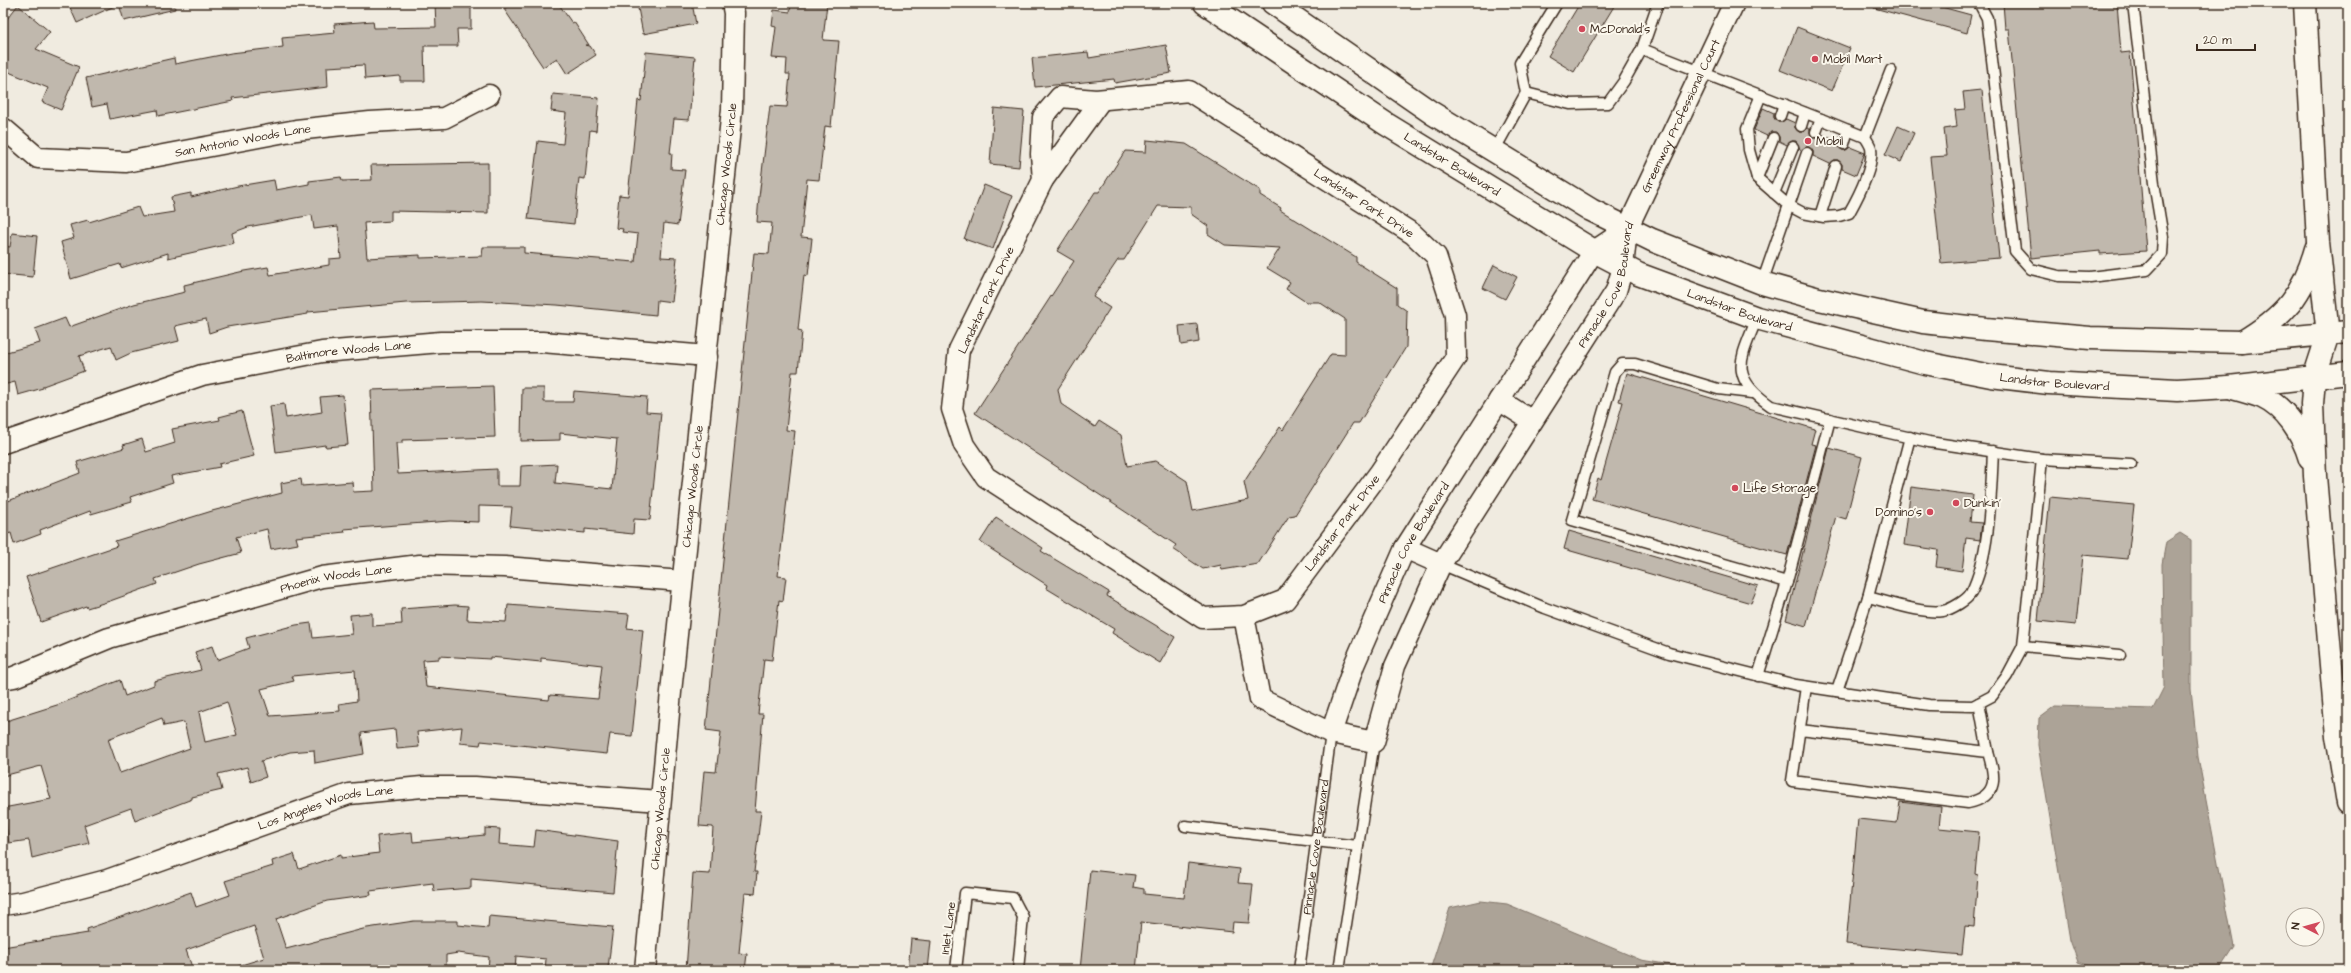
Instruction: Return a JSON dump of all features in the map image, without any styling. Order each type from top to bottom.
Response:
[{"type":"main road","name":"Landstar Boulevard","points":[[1205,3],[1386,124],[1594,251],[1623,267],[1757,318],[1925,363],[1991,376],[2049,383],[2177,390],[2229,387],[2314,378],[2348,372]]},
{"type":"main road","points":[[1273,3],[1432,113],[1627,229],[1762,283],[1819,299],[1923,322],[2090,338],[2242,342],[2338,334]]},
{"type":"main road","points":[[2305,3],[2318,242],[2338,334],[2314,378],[2312,404],[2315,476],[2337,736],[2348,803]]},
{"type":"main road","points":[[2242,342],[2267,327],[2291,304],[2309,273],[2318,242]]},
{"type":"main road","points":[[2229,387],[2263,398],[2280,410],[2294,426],[2306,444],[2315,476]]},
{"type":"street","name":"Chicago Woods Circle","points":[[645,970],[682,581],[707,356],[732,108],[734,13],[732,3]]},
{"type":"street","name":"Greenway Professional Court","points":[[1627,229],[1734,3]]},
{"type":"street","name":"Landstar Park Drive","points":[[1043,180],[1041,154],[1043,117],[1060,97],[1101,100],[1189,91],[1413,234],[1436,256],[1455,315],[1456,357],[1380,472],[1285,600],[1244,616],[1203,618],[986,477],[964,446],[952,409],[960,350],[1043,180],[1101,100]]},
{"type":"street","name":"San Antonio Woods Lane","points":[[3,128],[38,158],[126,162],[296,130],[370,122],[444,118],[489,95]]},
{"type":"street","name":"Pinnacle Cove Boulevard","points":[[1331,732],[1354,665],[1405,548],[1594,251],[1627,229]]},
{"type":"street","name":"Pinnacle Cove Boulevard","points":[[1374,742],[1395,666],[1441,564],[1616,291],[1623,267],[1627,229]]},
{"type":"street","name":"Baltimore Woods Lane","points":[[3,443],[202,375],[322,352],[442,342],[542,342],[707,356]]},
{"type":"street","points":[[1499,400],[1532,422]]},
{"type":"street","points":[[1405,548],[1441,564]]},
{"type":"street","name":"Phoenix Woods Lane","points":[[3,679],[14,677],[109,638],[322,577],[420,566],[506,567],[682,581]]},
{"type":"street","points":[[1244,616],[1260,699],[1300,720],[1331,732],[1374,742]]},
{"type":"street","name":"Los Angeles Woods Lane","points":[[3,905],[23,902],[107,880],[349,794],[422,787],[475,787],[660,801]]},
{"type":"lane","points":[[1494,151],[1526,94],[1520,63],[1557,3]]},
{"type":"lane","points":[[1526,94],[1570,104],[1608,103],[1624,81],[1642,49],[1658,3]]},
{"type":"lane","points":[[1980,4],[1988,18],[2015,251],[2031,270],[2059,276],[2090,277],[2147,270],[2162,254],[2164,237],[2154,183],[2133,3]]},
{"type":"lane","points":[[1642,49],[1702,71],[1865,137],[1871,148],[1869,162],[1861,191],[1849,213],[1839,216],[1820,216],[1803,213],[1788,205],[1757,178],[1749,150],[1747,129],[1761,95]]},
{"type":"lane","points":[[1865,137],[1892,70]]},
{"type":"lane","points":[[1780,116],[1784,104]]},
{"type":"lane","points":[[1801,126],[1805,113]]},
{"type":"lane","points":[[1816,132],[1821,119]]},
{"type":"lane","points":[[1844,144],[1848,130]]},
{"type":"lane","points":[[1757,178],[1773,138]]},
{"type":"lane","points":[[1774,193],[1793,147]]},
{"type":"lane","points":[[1762,283],[1807,153]]},
{"type":"lane","points":[[1820,216],[1836,166]]},
{"type":"lane","points":[[1757,318],[1742,355],[1742,376],[1752,393],[1771,406],[1910,437],[1993,452],[2042,459],[2131,464]]},
{"type":"lane","points":[[1752,393],[1718,389],[1635,364],[1622,364],[1615,372],[1572,520],[1787,582]]},
{"type":"lane","points":[[1758,676],[1787,582],[1830,419]]},
{"type":"lane","points":[[1837,692],[1868,597],[1910,437]]},
{"type":"lane","points":[[1868,597],[1931,611],[1944,611],[1956,605],[1970,594],[1984,550],[1989,516],[1993,452]]},
{"type":"lane","points":[[1441,564],[1545,608],[1669,653],[1806,687],[1929,705],[1973,706],[1992,696],[2007,676],[2023,646],[2042,459]]},
{"type":"lane","points":[[2023,646],[2120,655]]},
{"type":"lane","points":[[1806,687],[1792,781],[1968,803],[1984,797],[1994,782],[1979,703]]},
{"type":"lane","points":[[1800,730],[1988,752]]},
{"type":"lane","name":"Pinnacle Cove Boulevard","points":[[1299,970],[1331,732]]},
{"type":"lane","name":"Pinnacle Cove Boulevard","points":[[1339,970],[1374,742]]},
{"type":"lane","points":[[1185,826],[1317,840],[1358,846]]},
{"type":"lane","name":"Inlet Lane","points":[[956,970],[965,893],[1013,898],[1024,916],[1018,970]]},
{"type":"shaded area","points":[[2180,533],[2191,540],[2191,689],[2198,757],[2234,947],[2221,967],[2094,967],[2078,962],[2070,940],[2038,745],[2039,718],[2055,706],[2153,709],[2164,687],[2162,564],[2166,542]]},
{"type":"shaded area","points":[[1481,901],[1507,904],[1641,960],[1701,970],[1430,970],[1450,908]]},
{"type":"building","points":[[68,3],[174,3],[175,9],[124,21],[119,4],[77,23]]},
{"type":"building","points":[[435,3],[471,3],[471,29],[457,29],[458,46],[424,46],[425,81],[400,81],[400,76],[365,79],[364,65],[327,67],[328,87],[232,98],[233,101],[158,116],[157,110],[110,119],[107,104],[92,107],[86,78],[174,58],[175,64],[231,53],[283,47],[282,38],[335,33],[334,24],[373,21],[374,28],[436,27]]},
{"type":"building","points":[[513,3],[558,3],[572,23],[574,22],[589,45],[585,45],[590,46],[596,55],[567,74],[557,58],[543,67],[504,9]]},
{"type":"building","points":[[637,3],[692,3],[696,24],[643,34]]},
{"type":"building","points":[[791,3],[827,3],[823,40],[839,41],[831,127],[825,126],[819,180],[807,179],[801,237],[812,238],[808,276],[804,275],[798,330],[802,331],[798,372],[792,372],[786,430],[795,431],[778,576],[786,577],[783,601],[779,600],[772,660],[764,659],[758,714],[763,714],[755,811],[761,811],[754,872],[757,872],[755,894],[745,893],[739,953],[747,954],[745,970],[686,970],[693,873],[710,874],[713,827],[699,826],[704,771],[716,772],[721,732],[706,730],[754,253],[769,254],[772,223],[757,222],[759,197],[770,106],[787,107],[790,74],[786,74],[787,59],[772,58],[776,27],[772,26],[774,10],[790,12]]},
{"type":"building","name":"McDonald's","points":[[1580,3],[1616,3],[1574,72],[1548,56]]},
{"type":"building","points":[[1874,3],[1927,3],[1971,15],[1967,33],[1874,8]]},
{"type":"building","points":[[2003,3],[2117,3],[2121,53],[2130,52],[2146,251],[2100,254],[2100,251],[2031,258],[2009,29],[2005,29]]},
{"type":"building","points":[[18,5],[50,32],[36,49],[79,67],[61,110],[42,102],[48,88],[11,73],[3,66],[3,24]]},
{"type":"building","name":"Mobil Mart","points":[[1797,27],[1850,48],[1832,91],[1780,70]]},
{"type":"building","points":[[1166,45],[1171,73],[1115,83],[1114,79],[1035,87],[1032,58],[1088,52],[1089,58]]},
{"type":"building","points":[[646,52],[695,57],[689,120],[674,119],[670,153],[672,153],[671,169],[685,170],[678,225],[664,223],[661,257],[677,258],[672,302],[657,300],[656,315],[557,305],[482,301],[406,303],[308,312],[308,314],[227,327],[209,333],[206,319],[175,326],[179,341],[131,353],[116,360],[111,346],[79,356],[84,371],[43,386],[43,388],[18,395],[15,382],[3,385],[3,353],[40,343],[35,329],[65,318],[69,327],[134,304],[185,292],[184,285],[244,271],[268,267],[270,275],[329,265],[329,259],[341,258],[338,226],[314,229],[312,215],[248,227],[232,233],[234,243],[168,258],[168,253],[121,268],[120,264],[71,279],[61,242],[74,238],[70,225],[88,220],[89,222],[138,207],[142,217],[174,212],[171,197],[191,193],[191,197],[238,186],[274,180],[276,190],[309,184],[309,181],[341,177],[342,181],[372,180],[371,165],[488,163],[488,213],[391,211],[391,221],[364,223],[367,258],[420,255],[420,258],[482,256],[483,247],[524,247],[524,253],[635,262],[638,234],[622,232],[623,229],[616,228],[619,195],[628,196],[638,100],[641,101]]},
{"type":"building","points":[[1982,90],[1999,258],[1941,263],[1930,157],[1947,156],[1944,129],[1957,127],[1955,110],[1965,109],[1963,92]]},
{"type":"building","points":[[553,94],[599,98],[596,131],[590,130],[585,179],[579,178],[574,224],[528,219],[538,141],[563,144],[566,113],[551,111]]},
{"type":"building","points":[[994,108],[1024,111],[1019,167],[990,164]]},
{"type":"building","name":"Mobil","points":[[1763,108],[1774,113],[1774,118],[1778,122],[1782,122],[1786,119],[1795,123],[1795,128],[1799,132],[1803,132],[1807,128],[1810,129],[1810,133],[1813,138],[1817,138],[1822,134],[1838,142],[1838,146],[1842,150],[1846,150],[1850,147],[1865,153],[1856,175],[1842,169],[1842,164],[1838,160],[1834,160],[1830,164],[1813,156],[1813,151],[1809,147],[1805,147],[1801,151],[1796,141],[1792,141],[1787,145],[1779,141],[1779,137],[1776,132],[1772,132],[1767,136],[1754,130]]},
{"type":"building","points":[[1898,126],[1914,133],[1901,162],[1885,155]]},
{"type":"building","points":[[1147,140],[1186,144],[1260,190],[1260,195],[1281,208],[1280,210],[1356,257],[1356,262],[1397,288],[1397,304],[1407,311],[1406,347],[1359,423],[1353,423],[1295,515],[1289,516],[1258,564],[1222,570],[1221,565],[1203,569],[1173,549],[1176,545],[975,413],[1074,261],[1057,251],[1095,192],[1099,192],[1125,151],[1146,152]],"holes":[[[1158,206],[1191,207],[1191,214],[1208,226],[1208,234],[1225,245],[1280,248],[1267,268],[1290,282],[1286,289],[1306,302],[1319,302],[1345,319],[1345,355],[1331,354],[1283,430],[1280,427],[1244,482],[1248,500],[1193,511],[1187,481],[1156,461],[1127,466],[1121,435],[1099,421],[1095,427],[1061,404],[1058,389],[1110,308],[1093,297],[1118,260],[1124,260]]]},
{"type":"building","points":[[984,185],[1012,196],[993,249],[964,239]]},
{"type":"building","points":[[12,233],[37,236],[33,277],[3,274],[3,246],[10,247]]},
{"type":"building","points":[[1494,265],[1517,277],[1505,299],[1483,288]]},
{"type":"building","points":[[1197,324],[1199,342],[1181,345],[1179,326]]},
{"type":"building","points":[[1627,373],[1815,429],[1811,444],[1816,445],[1787,555],[1592,499],[1598,478],[1601,480],[1623,402],[1619,401]]},
{"type":"building","points":[[493,386],[495,437],[402,440],[402,443],[396,443],[398,474],[497,469],[497,486],[520,486],[521,466],[557,464],[555,483],[612,489],[617,439],[560,433],[560,440],[521,441],[522,388],[544,388],[544,402],[573,402],[574,391],[647,397],[646,412],[661,413],[650,520],[634,519],[633,534],[585,529],[585,533],[510,526],[512,507],[479,506],[479,522],[450,521],[344,529],[345,532],[296,537],[298,544],[271,549],[267,529],[236,537],[241,553],[199,564],[155,579],[157,584],[110,601],[87,608],[86,606],[41,622],[26,577],[117,546],[115,541],[212,511],[282,493],[281,483],[301,479],[302,486],[352,482],[353,492],[374,491],[371,390]]},
{"type":"building","points":[[343,395],[348,445],[326,447],[325,445],[276,452],[270,406],[284,404],[286,418],[322,412],[320,397]]},
{"type":"building","points":[[242,411],[254,456],[219,464],[220,467],[171,476],[173,483],[130,497],[132,502],[91,514],[90,511],[40,530],[41,534],[14,544],[11,533],[3,535],[3,503],[80,473],[77,462],[124,448],[123,445],[142,439],[146,452],[175,443],[172,429],[220,420],[219,417]]},
{"type":"building","points":[[1829,448],[1862,457],[1846,519],[1836,516],[1806,626],[1786,620]]},
{"type":"building","points":[[1911,487],[1973,495],[1970,522],[1982,523],[1980,540],[1966,538],[1962,571],[1936,567],[1938,550],[1904,545]]},
{"type":"building","points":[[2050,497],[2134,505],[2128,559],[2083,555],[2076,625],[2038,621]]},
{"type":"building","points":[[996,517],[1043,548],[1041,551],[1109,592],[1107,596],[1175,637],[1160,663],[1112,633],[1114,629],[1046,588],[1047,585],[980,542]]},
{"type":"building","points":[[1569,531],[1758,586],[1751,603],[1564,549]]},
{"type":"building","points":[[455,605],[468,606],[467,620],[506,622],[508,605],[629,614],[627,628],[643,630],[632,736],[610,734],[607,754],[481,741],[480,745],[460,743],[462,727],[417,732],[419,747],[397,749],[395,729],[361,733],[364,754],[315,763],[314,750],[290,752],[261,761],[266,777],[251,782],[247,767],[218,774],[222,790],[192,797],[192,799],[135,821],[131,808],[84,825],[89,843],[32,858],[29,840],[9,843],[3,808],[51,799],[41,766],[3,776],[3,722],[57,705],[120,680],[125,696],[154,685],[154,681],[201,670],[195,652],[212,646],[217,660],[249,648],[246,638],[296,625],[311,623],[313,638],[352,634],[350,615],[372,613],[372,626],[402,624],[401,609]],"holes":[[[439,656],[490,659],[490,657],[541,662],[541,658],[602,665],[598,699],[550,695],[549,700],[426,687],[423,660],[439,659]],[[355,670],[357,701],[339,704],[340,711],[270,716],[261,689],[294,681],[292,676]],[[227,702],[237,735],[205,742],[199,712]],[[162,718],[164,726],[184,722],[190,748],[120,773],[108,739]]]},
{"type":"building","points":[[1900,802],[1941,807],[1939,828],[1979,832],[1975,874],[1978,875],[1974,927],[1965,926],[1962,955],[1846,944],[1858,819],[1897,823]]},
{"type":"building","points":[[485,828],[500,829],[499,844],[534,847],[536,830],[618,841],[613,892],[471,879],[471,888],[434,891],[433,883],[370,891],[371,895],[327,901],[276,919],[286,949],[367,928],[414,921],[458,921],[458,925],[488,928],[489,916],[613,927],[608,968],[595,967],[595,970],[545,970],[546,959],[516,956],[515,970],[488,970],[489,957],[458,953],[446,955],[446,970],[238,970],[238,966],[264,958],[254,926],[186,950],[193,970],[3,970],[3,947],[88,933],[87,929],[191,892],[196,907],[230,895],[225,881],[273,866],[272,861],[294,854],[299,869],[341,855],[341,858],[379,853],[377,836],[412,832],[413,842],[485,835]]},
{"type":"building","points":[[1188,863],[1240,869],[1238,883],[1253,884],[1249,923],[1233,922],[1232,932],[1141,922],[1136,970],[1080,970],[1090,870],[1135,875],[1133,887],[1144,889],[1144,894],[1184,898]]},
{"type":"building","points":[[911,939],[931,941],[928,970],[908,970]]},
{"type":"place","name":"McDonald's","points":[[1582,29]]},
{"type":"place","name":"Mobil Mart","points":[[1815,59]]},
{"type":"place","name":"Mobil","points":[[1808,141]]},
{"type":"place","name":"Life Storage","points":[[1735,488]]},
{"type":"place","name":"Dunkin'","points":[[1956,503]]},
{"type":"place","name":"Domino's","points":[[1930,512]]}]
